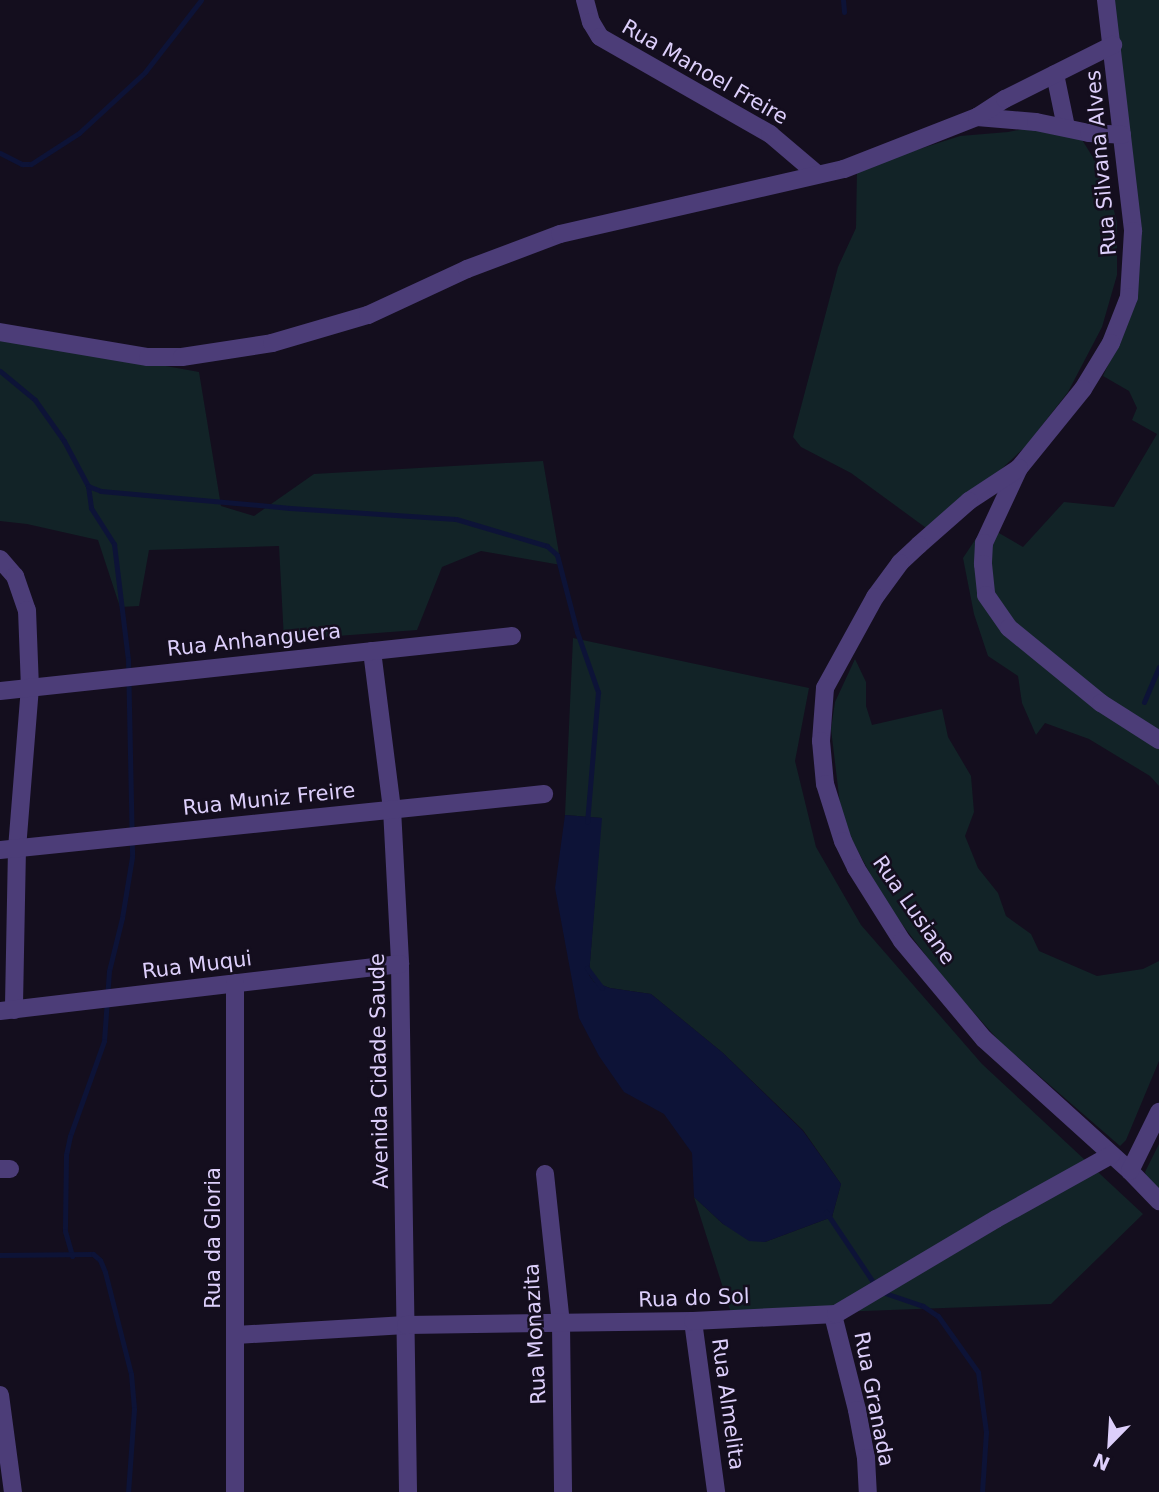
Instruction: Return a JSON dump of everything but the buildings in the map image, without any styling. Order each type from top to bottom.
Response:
[{"type":"street","name":"Rua Manoel Freire","points":[[585,0],[591,22],[600,37],[770,134],[802,158],[817,174]]},
{"type":"street","name":"Rua Silvana Alves","points":[[1106,0],[1133,230],[1129,298],[1111,344],[1083,389],[1019,468],[984,542],[986,595],[1009,628],[1101,703],[1159,740]]},
{"type":"street","points":[[0,332],[148,356],[182,356],[272,343],[368,315],[467,269],[560,234],[844,169],[977,117],[1113,45]]},
{"type":"street","points":[[1055,74],[1066,127]]},
{"type":"street","points":[[977,117],[1122,135]]},
{"type":"street","name":"Rua Lusiane","points":[[1019,468],[969,501],[919,545],[900,563],[875,597],[825,688],[821,741],[825,784],[843,841],[856,868],[902,941],[984,1039],[1130,1171],[1159,1201]]},
{"type":"street","points":[[0,559],[15,576],[27,610],[30,687],[9,849],[7,1011]]},
{"type":"street","name":"Rua Anhanguera","points":[[0,691],[512,636]]},
{"type":"street","name":"Avenida Cidade Saude","points":[[372,651],[392,809],[400,964],[408,1492]]},
{"type":"street","name":"Rua Muniz Freire","points":[[9,849],[544,794]]},
{"type":"street","name":"Rua Muqui","points":[[7,1011],[400,964]]},
{"type":"street","name":"Rua da Gloria","points":[[235,983],[235,1492]]},
{"type":"street","points":[[1130,1171],[1159,1112]]},
{"type":"street","name":"Rua do Sol","points":[[236,1335],[407,1325],[693,1321],[833,1315],[1111,1155]]},
{"type":"street","name":"Rua Monazita","points":[[545,1174],[561,1324],[563,1492]]},
{"type":"street","name":"Rua Granada","points":[[833,1315],[857,1410],[866,1458],[868,1492]]},
{"type":"street","name":"Rua Almelita","points":[[693,1321],[716,1492]]},
{"type":"street","points":[[0,1395],[13,1492]]},
{"type":"shaded area","points":[[1110,0],[1159,0],[1159,786],[1150,776],[1089,739],[1045,723],[1036,735],[1022,703],[1018,676],[988,656],[974,614],[963,558],[985,525],[1023,547],[1064,502],[1114,507],[1157,434],[1132,420],[1137,408],[1129,391],[1103,376],[1126,325],[1139,272],[1136,191]]},
{"type":"shaded area","points":[[1050,124],[1081,138],[1105,177],[1117,222],[1117,275],[1102,327],[1068,392],[1026,446],[933,533],[851,473],[801,447],[793,437],[838,267],[856,228],[857,169],[960,136],[1008,132]]},
{"type":"shaded area","points":[[0,336],[199,372],[221,506],[254,516],[314,474],[543,461],[561,565],[481,551],[442,567],[417,630],[284,640],[279,546],[149,550],[139,606],[120,607],[98,540],[27,524],[0,521]]},
{"type":"shaded area","points":[[573,638],[809,688],[795,761],[816,847],[861,925],[982,1064],[1143,1214],[1051,1304],[732,1316],[694,1197],[723,1224],[765,1242],[832,1217],[841,1184],[803,1130],[723,1053],[651,994],[610,988],[594,982],[589,974],[601,818],[565,815]]},
{"type":"shaded area","points":[[855,659],[866,682],[866,706],[872,725],[942,709],[948,737],[971,776],[974,812],[965,836],[978,868],[998,893],[1006,916],[1031,934],[1039,951],[1097,976],[1143,969],[1159,961],[1159,1061],[1126,1140],[1120,1146],[1000,1042],[944,979],[885,902],[842,821],[831,729],[835,702]]},
{"type":"shaded area","points":[[565,815],[602,818],[589,975],[594,982],[610,988],[651,994],[723,1053],[803,1131],[841,1184],[832,1217],[765,1242],[749,1241],[723,1224],[694,1197],[692,1153],[664,1114],[624,1092],[599,1056],[579,1018],[555,888]]},
{"type":"shaded area","points":[[1159,1144],[1159,1210],[1145,1172]]},
{"type":"waterway","points":[[0,153],[22,164],[31,164],[79,133],[145,72],[201,0]]},
{"type":"waterway","points":[[843,0],[844,12]]},
{"type":"waterway","points":[[0,371],[35,400],[64,441],[88,486],[91,508],[114,544],[128,659],[132,857],[122,918],[109,971],[104,1041],[70,1136],[66,1155],[65,1231],[72,1256]]},
{"type":"waterway","points":[[88,486],[101,491],[290,508],[456,519],[547,546],[557,555],[577,632],[598,692],[587,822]]},
{"type":"waterway","points":[[1144,702],[1159,667]]},
{"type":"waterway","points":[[587,968],[602,988]]},
{"type":"waterway","points":[[826,1212],[875,1285]]},
{"type":"waterway","points":[[0,1255],[93,1254],[100,1260],[131,1374],[134,1409],[128,1492]]},
{"type":"waterway","points":[[882,1292],[923,1306],[938,1316],[978,1372],[986,1432],[982,1492]]}]
